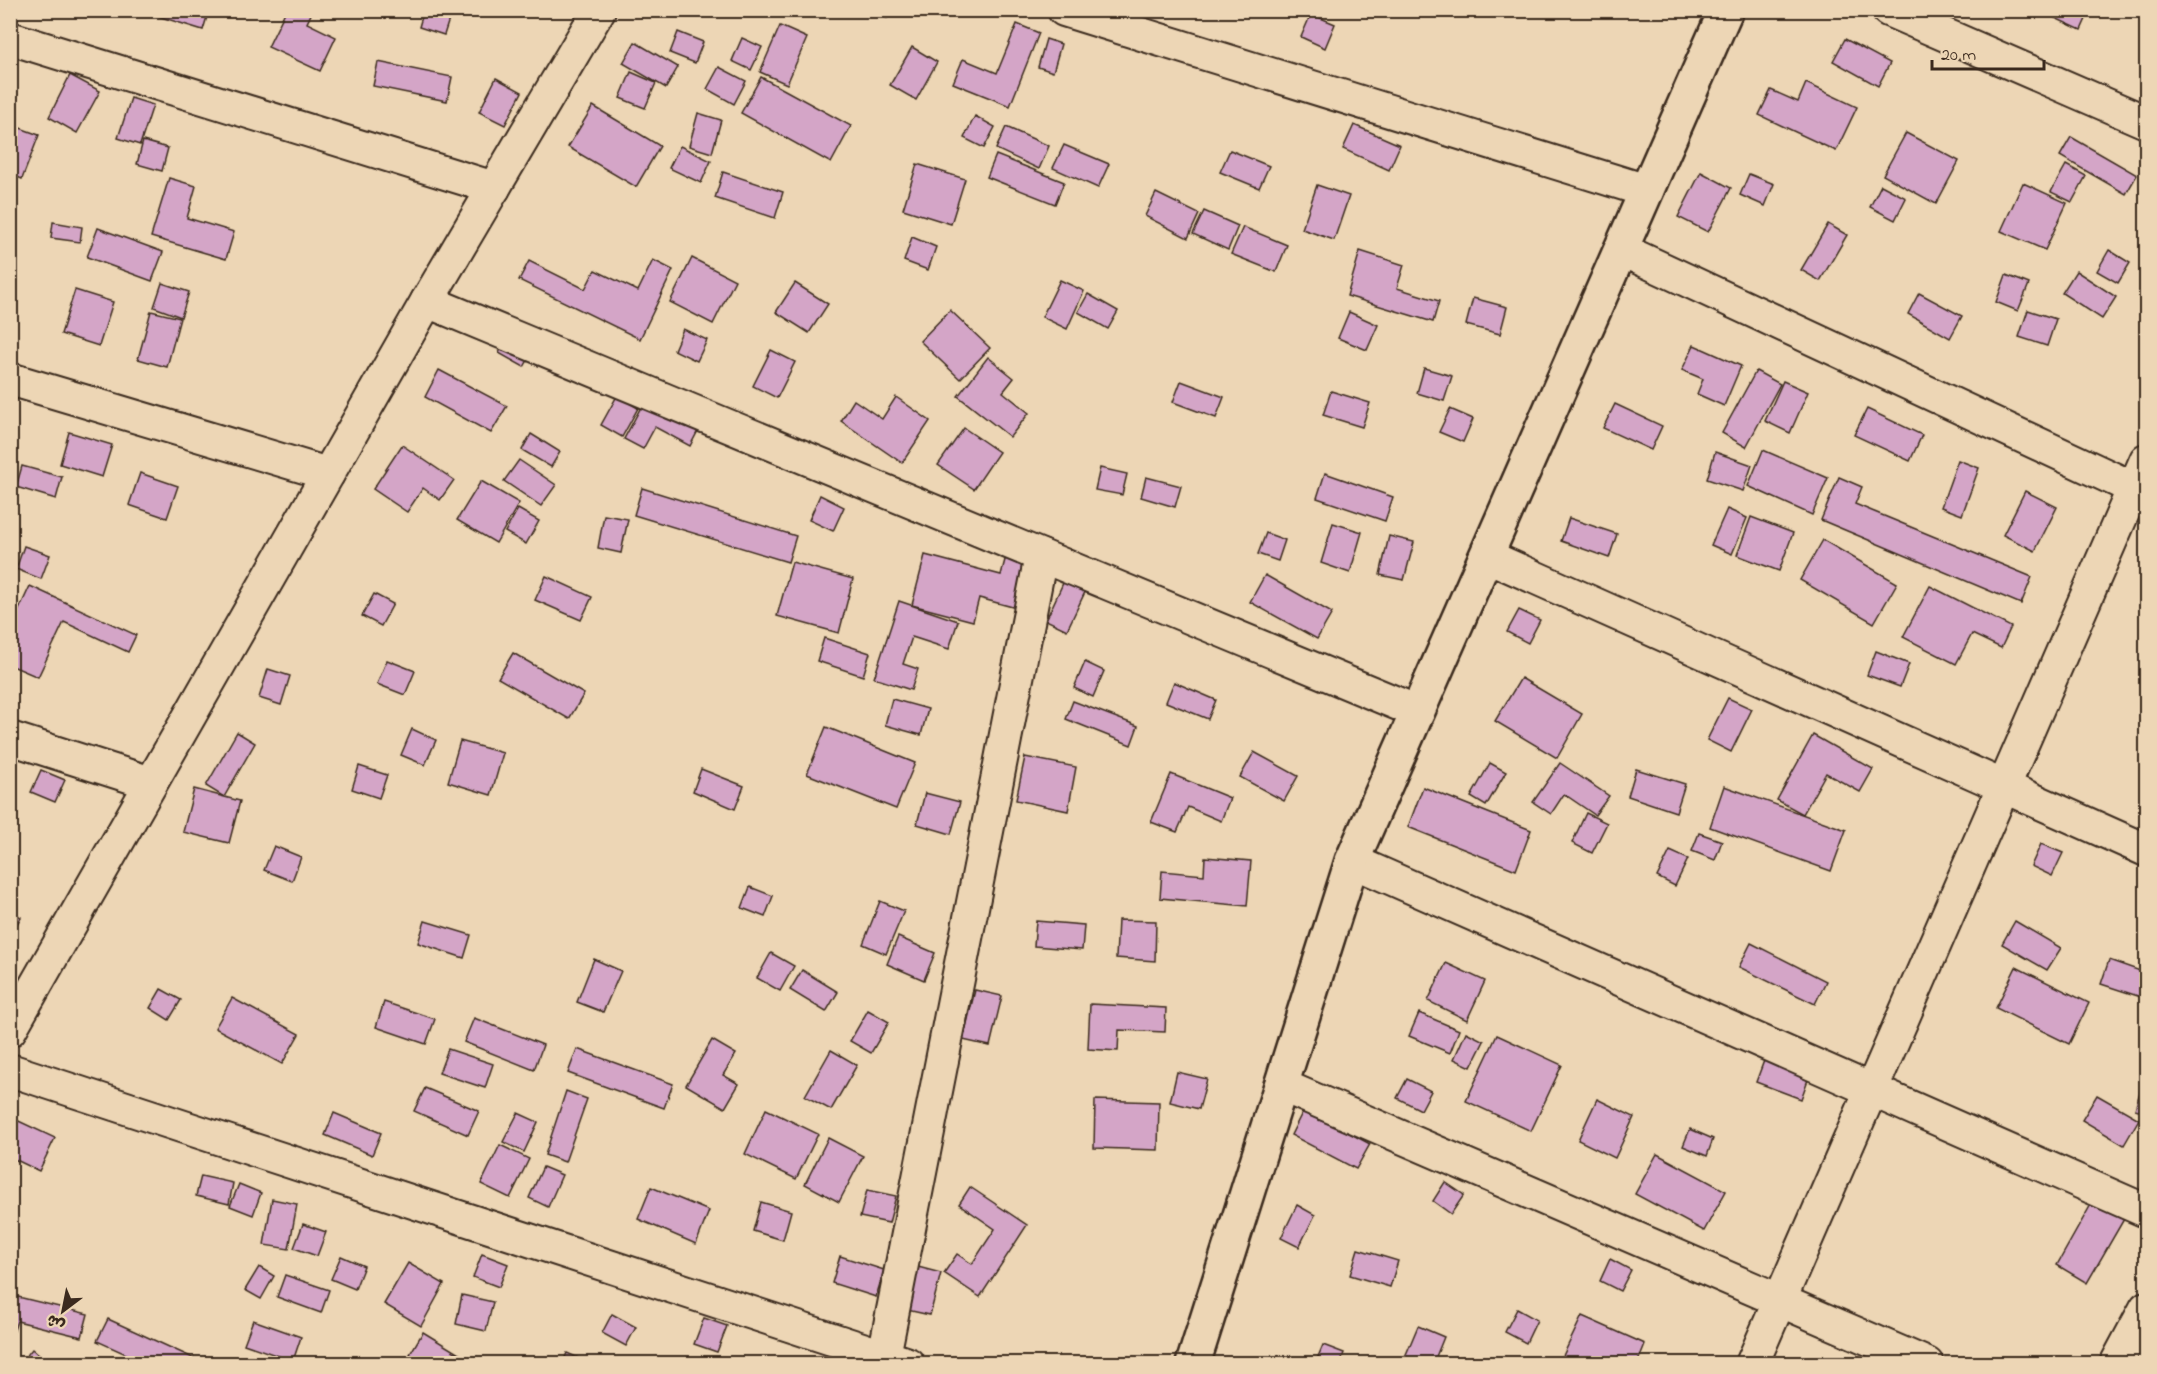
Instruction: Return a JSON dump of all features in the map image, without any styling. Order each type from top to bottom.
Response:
[{"type":"street","points":[[10,1030],[427,301],[599,10]]},
{"type":"street","points":[[1064,10],[1144,22],[1647,191]]},
{"type":"street","points":[[1193,1364],[1352,861],[1726,10]]},
{"type":"street","points":[[1888,10],[2146,122]]},
{"type":"street","points":[[10,38],[494,188]]},
{"type":"street","points":[[1622,250],[2140,491]]},
{"type":"street","points":[[427,301],[1418,712]]},
{"type":"street","points":[[10,379],[328,474]]},
{"type":"street","points":[[1752,1364],[2004,786],[2140,491],[2146,460]]},
{"type":"street","points":[[10,1070],[896,1360],[1041,556]]},
{"type":"street","points":[[1487,556],[2146,850]]},
{"type":"street","points":[[10,738],[151,783]]},
{"type":"street","points":[[1352,861],[2146,1211]]},
{"type":"street","points":[[1281,1085],[1927,1364]]},
{"type":"street","points":[[2116,1364],[2146,1308]]},
{"type":"building","points":[[152,10],[209,10],[203,30],[151,14]]},
{"type":"building","points":[[286,10],[313,10],[307,23],[336,37],[320,71],[268,47]]},
{"type":"building","points":[[424,10],[452,10],[444,35],[419,27]]},
{"type":"building","points":[[863,10],[889,10],[887,18]]},
{"type":"building","points":[[2038,10],[2090,10],[2081,30]]},
{"type":"building","points":[[1311,14],[1335,24],[1325,48],[1301,37]]},
{"type":"building","points":[[1017,24],[1039,33],[1010,106],[953,83],[963,59],[997,73]]},
{"type":"building","points":[[780,26],[807,38],[787,84],[760,72]]},
{"type":"building","points":[[678,32],[703,42],[695,63],[670,53]]},
{"type":"building","points":[[742,38],[762,47],[751,70],[732,61]]},
{"type":"building","points":[[1046,39],[1061,44],[1053,72],[1038,67]]},
{"type":"building","points":[[1845,39],[1890,63],[1878,86],[1833,61]]},
{"type":"building","points":[[635,42],[678,67],[666,88],[623,63]]},
{"type":"building","points":[[912,47],[937,62],[916,100],[890,85]]},
{"type":"building","points":[[378,62],[452,77],[447,101],[373,86]]},
{"type":"building","points":[[719,67],[746,81],[734,104],[707,89]]},
{"type":"building","points":[[631,72],[656,83],[645,108],[620,98]]},
{"type":"building","points":[[70,75],[100,91],[77,133],[49,117]]},
{"type":"building","points":[[761,77],[851,126],[831,163],[741,113]]},
{"type":"building","points":[[496,78],[522,92],[505,125],[479,112]]},
{"type":"building","points":[[1806,83],[1857,107],[1836,151],[1759,115],[1771,90],[1798,102]]},
{"type":"building","points":[[131,98],[153,105],[140,145],[118,138]]},
{"type":"building","points":[[593,106],[660,146],[636,187],[568,147]]},
{"type":"building","points":[[698,113],[721,120],[712,153],[689,146]]},
{"type":"building","points":[[975,116],[995,127],[984,148],[964,138]]},
{"type":"building","points":[[12,125],[39,135],[22,179],[10,174]]},
{"type":"building","points":[[1354,125],[1400,145],[1389,170],[1343,149]]},
{"type":"building","points":[[1006,127],[1049,146],[1039,169],[996,149]]},
{"type":"building","points":[[1906,133],[1959,161],[1936,204],[1883,175]]},
{"type":"building","points":[[2071,137],[2137,175],[2126,194],[2060,156]]},
{"type":"building","points":[[143,141],[168,148],[162,171],[137,164]]},
{"type":"building","points":[[1064,145],[1109,164],[1098,188],[1053,168]]},
{"type":"building","points":[[680,146],[711,161],[701,183],[669,168]]},
{"type":"building","points":[[1230,150],[1269,166],[1259,188],[1220,172]]},
{"type":"building","points":[[996,155],[1064,182],[1055,204],[987,177]]},
{"type":"building","points":[[917,164],[965,179],[951,224],[903,209]]},
{"type":"building","points":[[2066,165],[2086,176],[2072,202],[2051,192]]},
{"type":"building","points":[[723,172],[783,192],[775,218],[715,198]]},
{"type":"building","points":[[1701,172],[1731,188],[1708,232],[1678,217]]},
{"type":"building","points":[[1749,174],[1774,184],[1765,206],[1740,195]]},
{"type":"building","points":[[169,178],[196,186],[187,218],[234,232],[226,259],[151,237]]},
{"type":"building","points":[[2023,183],[2067,203],[2045,250],[2001,231]]},
{"type":"building","points":[[1317,185],[1349,196],[1334,240],[1302,229]]},
{"type":"building","points":[[1881,185],[1906,198],[1895,220],[1870,207]]},
{"type":"building","points":[[10,192],[16,194],[10,206]]},
{"type":"building","points":[[1156,193],[1199,214],[1188,238],[1145,216]]},
{"type":"building","points":[[1204,211],[1238,226],[1228,250],[1193,234]]},
{"type":"building","points":[[53,222],[82,227],[80,242],[51,238]]},
{"type":"building","points":[[1828,224],[1847,235],[1820,281],[1801,270]]},
{"type":"building","points":[[1243,227],[1287,245],[1276,272],[1231,254]]},
{"type":"building","points":[[98,228],[163,252],[152,281],[87,257]]},
{"type":"building","points":[[912,237],[936,247],[928,270],[904,261]]},
{"type":"building","points":[[2109,250],[2130,263],[2118,283],[2097,271]]},
{"type":"building","points":[[1360,251],[1404,265],[1397,288],[1439,301],[1433,322],[1347,296]]},
{"type":"building","points":[[692,258],[735,280],[713,324],[670,302]]},
{"type":"building","points":[[653,260],[673,270],[640,339],[519,280],[529,261],[585,289],[595,270],[638,291]]},
{"type":"building","points":[[2076,271],[2116,297],[2102,319],[2062,293]]},
{"type":"building","points":[[2006,275],[2029,284],[2018,311],[1996,302]]},
{"type":"building","points":[[1060,280],[1084,291],[1067,329],[1042,317]]},
{"type":"building","points":[[162,283],[189,292],[181,317],[154,307]]},
{"type":"building","points":[[795,283],[828,304],[809,333],[776,312]]},
{"type":"building","points":[[75,290],[113,302],[99,346],[61,334]]},
{"type":"building","points":[[1919,293],[1962,316],[1950,338],[1908,314]]},
{"type":"building","points":[[1088,294],[1118,311],[1108,329],[1078,312]]},
{"type":"building","points":[[1473,298],[1507,307],[1500,334],[1466,325]]},
{"type":"building","points":[[950,310],[990,348],[960,379],[920,341]]},
{"type":"building","points":[[2028,310],[2056,319],[2047,346],[2019,337]]},
{"type":"building","points":[[151,311],[180,318],[167,367],[138,359]]},
{"type":"building","points":[[1349,312],[1378,325],[1367,350],[1338,338]]},
{"type":"building","points":[[683,329],[707,340],[697,361],[674,350]]},
{"type":"building","points":[[506,340],[532,353],[524,367],[499,353]]},
{"type":"building","points":[[1694,345],[1741,366],[1724,406],[1697,394],[1703,379],[1682,370]]},
{"type":"building","points":[[771,350],[795,362],[777,398],[753,386]]},
{"type":"building","points":[[988,357],[1014,378],[1003,392],[1029,413],[1010,437],[958,396]]},
{"type":"building","points":[[1424,368],[1452,376],[1444,401],[1417,393]]},
{"type":"building","points":[[439,370],[507,406],[491,433],[425,397]]},
{"type":"building","points":[[1756,371],[1780,384],[1746,447],[1722,433]]},
{"type":"building","points":[[1181,381],[1224,397],[1216,418],[1173,402]]},
{"type":"building","points":[[1783,381],[1808,392],[1790,433],[1765,421]]},
{"type":"building","points":[[1331,391],[1370,403],[1362,427],[1323,415]]},
{"type":"building","points":[[648,394],[702,423],[690,446],[655,427],[643,449],[624,439]]},
{"type":"building","points":[[617,396],[638,408],[622,437],[601,425]]},
{"type":"building","points":[[896,397],[930,421],[902,463],[841,421],[854,400],[882,419]]},
{"type":"building","points":[[1615,404],[1662,426],[1651,450],[1603,428]]},
{"type":"building","points":[[1450,409],[1473,419],[1463,442],[1439,432]]},
{"type":"building","points":[[1867,409],[1922,435],[1910,461],[1854,435]]},
{"type":"building","points":[[964,428],[999,452],[974,489],[938,465]]},
{"type":"building","points":[[69,432],[112,445],[102,477],[60,464]]},
{"type":"building","points":[[531,434],[560,452],[551,467],[522,450]]},
{"type":"building","points":[[402,445],[454,480],[440,500],[423,488],[407,512],[373,489]]},
{"type":"building","points":[[1763,450],[1828,478],[1812,515],[1748,486]]},
{"type":"building","points":[[1715,452],[1752,465],[1743,491],[1707,479]]},
{"type":"building","points":[[519,460],[556,485],[541,506],[504,481]]},
{"type":"building","points":[[1958,460],[1979,468],[1962,515],[1941,507]]},
{"type":"building","points":[[22,466],[62,477],[56,499],[16,487]]},
{"type":"building","points":[[1100,468],[1127,474],[1122,495],[1095,490]]},
{"type":"building","points":[[140,473],[178,486],[167,518],[129,505]]},
{"type":"building","points":[[1325,473],[1393,497],[1385,521],[1317,498]]},
{"type":"building","points":[[1146,477],[1181,486],[1175,507],[1141,497]]},
{"type":"building","points":[[1839,477],[1862,487],[1855,504],[2032,577],[2021,604],[1821,520]]},
{"type":"building","points":[[481,481],[519,503],[496,543],[457,520]]},
{"type":"building","points":[[642,488],[796,536],[788,562],[634,515]]},
{"type":"building","points":[[2025,491],[2057,507],[2035,551],[2003,535]]},
{"type":"building","points":[[820,495],[844,507],[833,531],[809,520]]},
{"type":"building","points":[[518,509],[539,521],[526,544],[505,532]]},
{"type":"building","points":[[1727,509],[1747,518],[1732,554],[1711,545]]},
{"type":"building","points":[[604,515],[628,519],[621,553],[598,548]]},
{"type":"building","points":[[1751,517],[1793,533],[1779,571],[1737,555]]},
{"type":"building","points":[[1569,518],[1617,534],[1609,558],[1561,541]]},
{"type":"building","points":[[1333,523],[1362,532],[1350,573],[1321,563]]},
{"type":"building","points":[[1266,533],[1285,540],[1278,561],[1258,554]]},
{"type":"building","points":[[1389,536],[1414,542],[1404,580],[1380,575]]},
{"type":"building","points":[[1823,540],[1897,583],[1874,623],[1800,580]]},
{"type":"building","points":[[1009,545],[1035,552],[1020,609],[979,598],[973,621],[912,605],[925,555],[1001,575]]},
{"type":"building","points":[[24,546],[50,555],[41,579],[16,569]]},
{"type":"building","points":[[792,562],[853,579],[839,633],[777,616]]},
{"type":"building","points":[[1265,575],[1332,613],[1317,639],[1250,602]]},
{"type":"building","points":[[546,576],[592,597],[581,620],[535,600]]},
{"type":"building","points":[[1064,581],[1085,592],[1067,630],[1046,620]]},
{"type":"building","points":[[30,586],[136,635],[128,652],[64,622],[38,677],[10,665],[10,629]]},
{"type":"building","points":[[1930,586],[2011,627],[2001,648],[1972,634],[1956,664],[1903,637]]},
{"type":"building","points":[[374,594],[393,604],[381,626],[362,616]]},
{"type":"building","points":[[899,601],[958,621],[949,649],[912,637],[903,664],[918,669],[911,690],[874,678]]},
{"type":"building","points":[[1519,610],[1540,620],[1528,643],[1507,632]]},
{"type":"building","points":[[824,638],[870,653],[863,676],[817,661]]},
{"type":"building","points":[[1876,651],[1909,664],[1900,687],[1867,675]]},
{"type":"building","points":[[513,653],[584,694],[569,719],[498,678]]},
{"type":"building","points":[[387,660],[415,671],[405,695],[377,684]]},
{"type":"building","points":[[1085,662],[1104,671],[1093,697],[1074,688]]},
{"type":"building","points":[[268,669],[290,676],[281,705],[259,698]]},
{"type":"building","points":[[1521,678],[1582,714],[1557,758],[1495,721]]},
{"type":"building","points":[[1174,682],[1216,700],[1208,719],[1166,702]]},
{"type":"building","points":[[1728,698],[1752,709],[1731,752],[1707,740]]},
{"type":"building","points":[[892,699],[928,709],[921,735],[885,725]]},
{"type":"building","points":[[1073,701],[1138,726],[1131,745],[1066,719]]},
{"type":"building","points":[[826,727],[915,763],[896,809],[807,774]]},
{"type":"building","points":[[412,729],[436,740],[425,765],[401,755]]},
{"type":"building","points":[[237,732],[255,743],[224,797],[206,786]]},
{"type":"building","points":[[1813,735],[1873,769],[1860,792],[1826,773],[1803,814],[1777,800]]},
{"type":"building","points":[[460,741],[503,753],[491,795],[448,782]]},
{"type":"building","points":[[1254,752],[1298,776],[1284,801],[1240,777]]},
{"type":"building","points":[[1025,757],[1076,767],[1068,811],[1016,800]]},
{"type":"building","points":[[1490,763],[1506,772],[1486,806],[1471,797]]},
{"type":"building","points":[[1560,763],[1609,796],[1595,815],[1564,794],[1551,814],[1533,802]]},
{"type":"building","points":[[359,766],[387,775],[379,798],[352,789]]},
{"type":"building","points":[[701,769],[744,786],[735,809],[693,791]]},
{"type":"building","points":[[1636,769],[1685,784],[1676,812],[1628,796]]},
{"type":"building","points":[[41,770],[65,780],[55,802],[31,792]]},
{"type":"building","points":[[1171,774],[1230,798],[1221,821],[1188,807],[1177,832],[1151,822]]},
{"type":"building","points":[[1724,786],[1846,830],[1831,871],[1710,827]]},
{"type":"building","points":[[1423,787],[1531,830],[1516,870],[1408,827]]},
{"type":"building","points":[[194,789],[240,801],[229,843],[183,832]]},
{"type":"building","points":[[925,793],[960,802],[951,834],[917,824]]},
{"type":"building","points":[[1586,813],[1607,823],[1592,853],[1572,843]]},
{"type":"building","points":[[1699,833],[1722,841],[1715,860],[1692,851]]},
{"type":"building","points":[[2041,844],[2063,853],[2052,876],[2031,866]]},
{"type":"building","points":[[274,846],[301,857],[292,881],[264,870]]},
{"type":"building","points":[[1670,851],[1688,859],[1675,886],[1657,877]]},
{"type":"building","points":[[1205,857],[1251,861],[1247,906],[1160,898],[1162,871],[1204,875]]},
{"type":"building","points":[[750,887],[773,896],[765,917],[742,908]]},
{"type":"building","points":[[880,901],[904,911],[886,954],[863,944]]},
{"type":"building","points":[[10,911],[21,917],[17,924],[10,920]]},
{"type":"building","points":[[1118,920],[1156,921],[1155,961],[1116,958]]},
{"type":"building","points":[[425,921],[471,935],[464,958],[418,943]]},
{"type":"building","points":[[1036,921],[1084,925],[1082,950],[1034,946]]},
{"type":"building","points":[[2015,921],[2061,948],[2047,970],[2002,944]]},
{"type":"building","points":[[898,937],[935,953],[924,980],[887,964]]},
{"type":"building","points":[[1751,943],[1826,981],[1815,1004],[1739,967]]},
{"type":"building","points":[[771,953],[794,966],[780,991],[757,978]]},
{"type":"building","points":[[594,959],[621,971],[603,1012],[577,1002]]},
{"type":"building","points":[[2109,960],[2146,973],[2144,998],[2101,984]]},
{"type":"building","points":[[1446,963],[1485,981],[1467,1020],[1428,1001]]},
{"type":"building","points":[[2016,967],[2089,1003],[2069,1044],[1996,1008]]},
{"type":"building","points":[[802,970],[838,992],[826,1012],[790,990]]},
{"type":"building","points":[[161,989],[181,1000],[169,1020],[150,1008]]},
{"type":"building","points":[[975,990],[1002,996],[990,1046],[963,1040]]},
{"type":"building","points":[[232,998],[299,1034],[282,1064],[215,1028]]},
{"type":"building","points":[[384,1002],[435,1019],[426,1044],[376,1027]]},
{"type":"building","points":[[1090,1004],[1166,1008],[1165,1032],[1119,1030],[1118,1051],[1088,1049]]},
{"type":"building","points":[[868,1010],[889,1022],[871,1053],[850,1041]]},
{"type":"building","points":[[1419,1013],[1459,1030],[1450,1053],[1409,1036]]},
{"type":"building","points":[[474,1018],[543,1045],[534,1070],[464,1042]]},
{"type":"building","points":[[1466,1032],[1484,1041],[1471,1067],[1454,1059]]},
{"type":"building","points":[[1497,1035],[1562,1065],[1531,1131],[1466,1101]]},
{"type":"building","points":[[712,1040],[736,1054],[723,1075],[739,1084],[725,1108],[686,1085]]},
{"type":"building","points":[[448,1049],[493,1064],[485,1088],[439,1073]]},
{"type":"building","points":[[577,1049],[673,1084],[664,1108],[568,1073]]},
{"type":"building","points":[[831,1050],[857,1065],[831,1110],[805,1096]]},
{"type":"building","points":[[1765,1058],[1810,1074],[1801,1099],[1756,1082]]},
{"type":"building","points":[[1177,1072],[1207,1079],[1199,1109],[1170,1102]]},
{"type":"building","points":[[1407,1079],[1431,1091],[1421,1110],[1397,1098]]},
{"type":"building","points":[[2142,1085],[2146,1087],[2146,1112],[2135,1109]]},
{"type":"building","points":[[425,1088],[479,1111],[468,1135],[414,1111]]},
{"type":"building","points":[[566,1091],[587,1099],[565,1162],[545,1155]]},
{"type":"building","points":[[2097,1095],[2139,1119],[2124,1145],[2082,1120]]},
{"type":"building","points":[[1597,1099],[1634,1117],[1615,1158],[1578,1140]]},
{"type":"building","points":[[1095,1100],[1159,1102],[1158,1150],[1094,1148]]},
{"type":"building","points":[[766,1109],[818,1134],[796,1179],[745,1154]]},
{"type":"building","points":[[1304,1109],[1370,1144],[1356,1169],[1291,1135]]},
{"type":"building","points":[[334,1113],[381,1133],[372,1155],[325,1135]]},
{"type":"building","points":[[518,1113],[538,1122],[524,1152],[503,1142]]},
{"type":"building","points":[[10,1117],[55,1138],[39,1171],[10,1157]]},
{"type":"building","points":[[1690,1129],[1713,1139],[1707,1156],[1683,1146]]},
{"type":"building","points":[[828,1138],[863,1156],[839,1202],[805,1184]]},
{"type":"building","points":[[500,1145],[529,1159],[510,1198],[481,1184]]},
{"type":"building","points":[[1657,1154],[1726,1191],[1704,1231],[1635,1194]]},
{"type":"building","points":[[543,1167],[562,1175],[548,1207],[529,1198]]},
{"type":"building","points":[[201,1176],[233,1183],[229,1204],[196,1196]]},
{"type":"building","points":[[1445,1182],[1464,1195],[1451,1214],[1433,1201]]},
{"type":"building","points":[[239,1184],[261,1193],[253,1215],[230,1206]]},
{"type":"building","points":[[651,1187],[709,1211],[696,1244],[638,1219]]},
{"type":"building","points":[[970,1187],[1027,1225],[980,1297],[944,1273],[957,1254],[972,1264],[995,1229],[959,1204]]},
{"type":"building","points":[[867,1190],[896,1196],[889,1223],[860,1217]]},
{"type":"building","points":[[272,1199],[297,1204],[289,1249],[264,1245]]},
{"type":"building","points":[[2093,1201],[2124,1219],[2087,1283],[2057,1265]]},
{"type":"building","points":[[761,1202],[791,1211],[783,1240],[753,1231]]},
{"type":"building","points":[[1297,1205],[1315,1215],[1299,1247],[1281,1238]]},
{"type":"building","points":[[303,1224],[326,1232],[317,1256],[294,1248]]},
{"type":"building","points":[[1358,1249],[1398,1261],[1390,1287],[1350,1275]]},
{"type":"building","points":[[482,1254],[508,1264],[499,1287],[473,1277]]},
{"type":"building","points":[[341,1256],[364,1266],[355,1289],[331,1279]]},
{"type":"building","points":[[840,1256],[884,1270],[876,1297],[832,1283]]},
{"type":"building","points":[[1610,1259],[1631,1270],[1620,1291],[1600,1281]]},
{"type":"building","points":[[408,1263],[444,1284],[421,1326],[384,1304]]},
{"type":"building","points":[[259,1267],[274,1276],[261,1299],[245,1290]]},
{"type":"building","points":[[918,1267],[941,1273],[930,1315],[907,1310]]},
{"type":"building","points":[[285,1275],[329,1290],[321,1313],[277,1297]]},
{"type":"building","points":[[10,1295],[88,1314],[82,1337],[17,1321],[10,1342]]},
{"type":"building","points":[[462,1295],[493,1302],[486,1331],[456,1324]]},
{"type":"building","points":[[1517,1309],[1537,1320],[1526,1343],[1505,1332]]},
{"type":"building","points":[[612,1314],[636,1327],[626,1346],[602,1333]]},
{"type":"building","points":[[1582,1316],[1645,1344],[1637,1364],[1574,1364],[1562,1358]]},
{"type":"building","points":[[704,1318],[727,1326],[717,1352],[694,1344]]},
{"type":"building","points":[[108,1319],[206,1364],[148,1364],[97,1341]]},
{"type":"building","points":[[253,1320],[301,1337],[293,1361],[244,1344]]},
{"type":"building","points":[[1418,1326],[1444,1337],[1433,1364],[1402,1364]]},
{"type":"building","points":[[423,1332],[464,1357],[460,1364],[425,1364],[410,1354]]},
{"type":"building","points":[[1323,1345],[1344,1353],[1340,1364],[1315,1364]]},
{"type":"building","points":[[32,1349],[49,1364],[20,1364]]},
{"type":"building","points":[[567,1353],[592,1364],[562,1364]]}]
